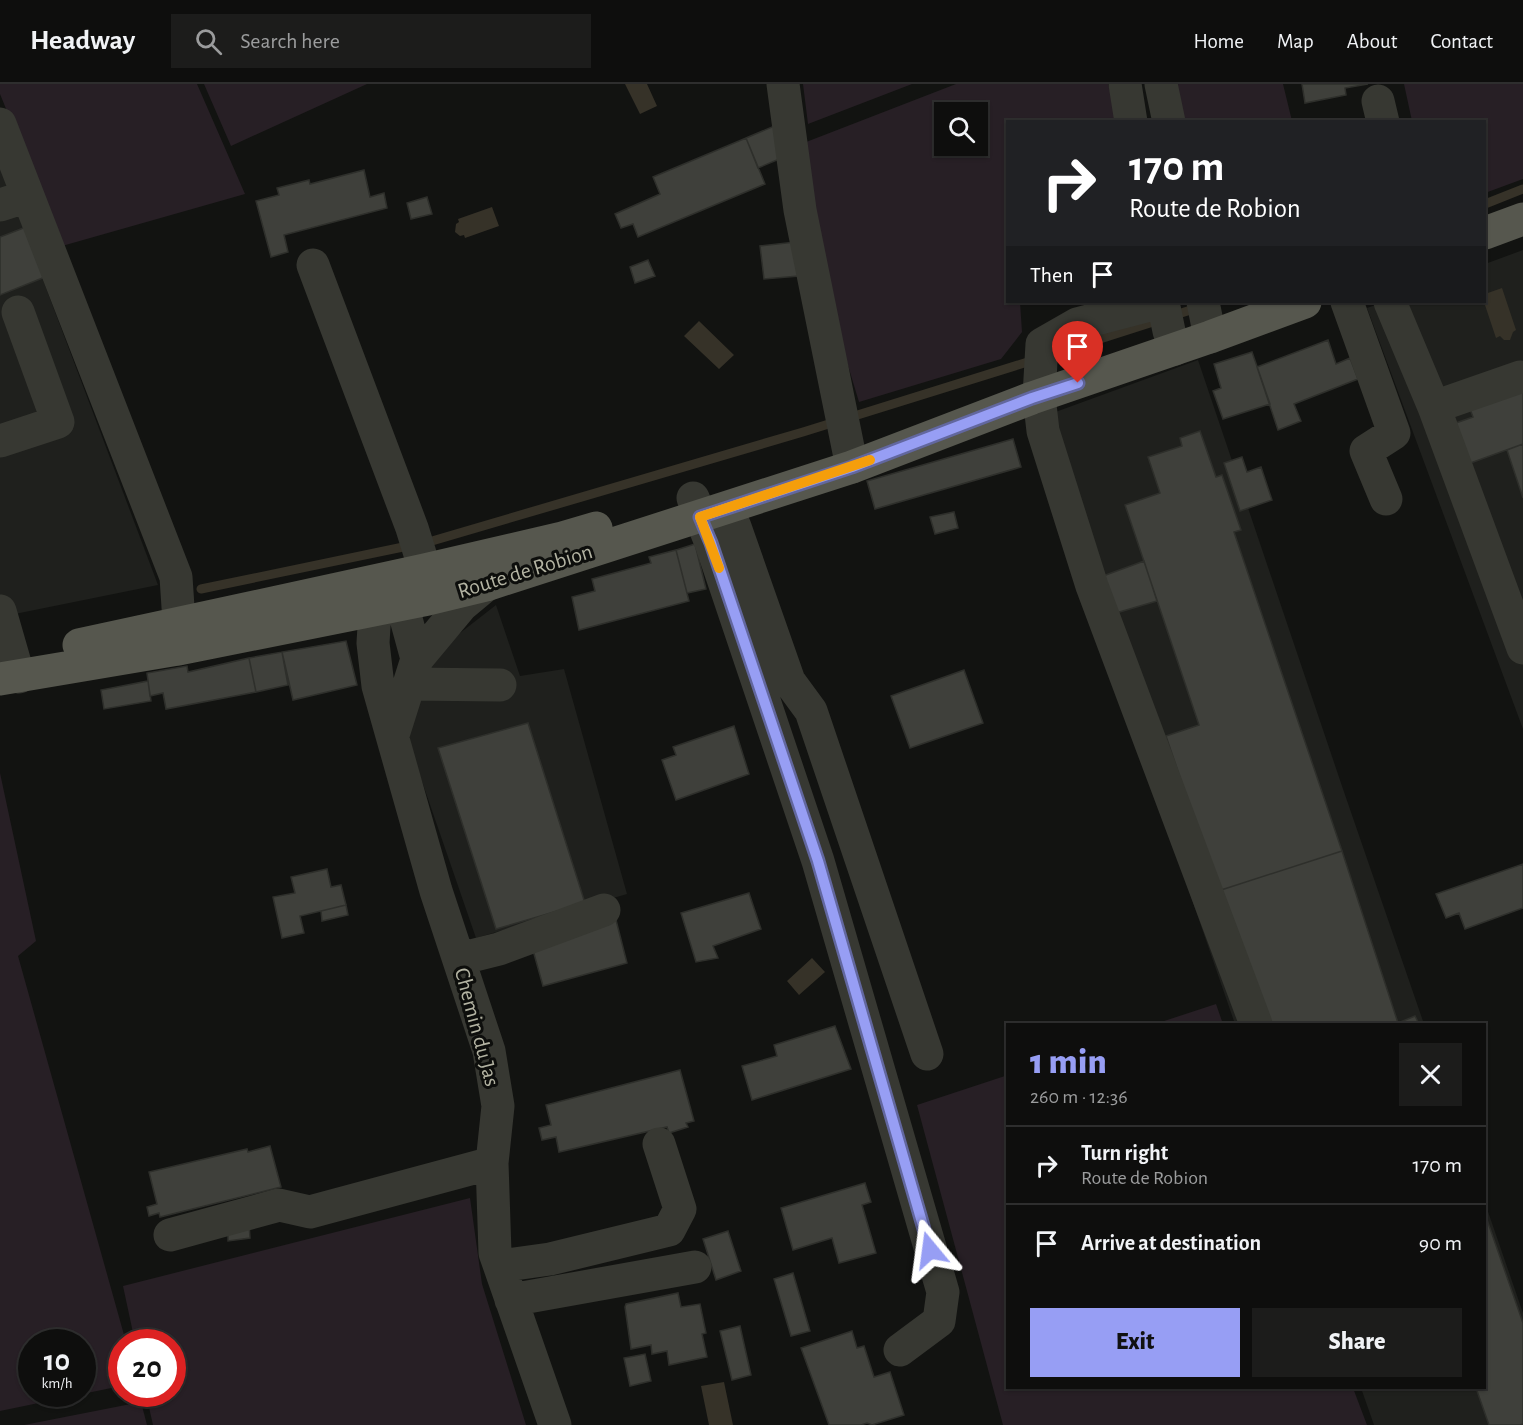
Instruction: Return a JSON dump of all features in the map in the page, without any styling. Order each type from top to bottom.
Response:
[{"type":"main road","points":[[1486,233],[1523,219]]},
{"type":"main road","name":"Route de Robion","points":[[8,670],[178,636],[486,585],[849,458],[1210,337],[1302,303]]},
{"type":"main road","name":"Route de Robion","points":[[178,636],[354,585],[562,537],[706,508]]},
{"type":"street","points":[[783,84],[800,210],[849,458]]},
{"type":"street","points":[[1125,84],[1131,120]]},
{"type":"street","points":[[1161,84],[1168,120]]},
{"type":"street","points":[[0,124],[14,200],[176,577],[178,636]]},
{"type":"street","points":[[313,265],[412,528],[425,570]]},
{"type":"street","points":[[1158,303],[1077,324],[1042,344],[1035,397],[1043,431],[1092,586],[1256,1023]]},
{"type":"street","points":[[1162,303],[1168,331],[1175,349]]},
{"type":"street","points":[[1203,303],[1210,337]]},
{"type":"street","points":[[1347,303],[1394,433],[1366,451],[1386,500]]},
{"type":"street","points":[[1390,303],[1434,407],[1523,648]]},
{"type":"street","points":[[0,441],[58,422],[18,312]]},
{"type":"street","points":[[1434,407],[1520,377]]},
{"type":"street","points":[[706,508],[735,527],[789,681],[811,711],[927,1054]]},
{"type":"street","points":[[706,508],[711,543],[818,861],[943,1292],[939,1321],[900,1350]]},
{"type":"street","points":[[390,602],[401,589],[529,557],[562,537]]},
{"type":"street","points":[[354,585],[373,587],[390,602],[413,672]]},
{"type":"street","points":[[393,735],[413,672],[462,605],[486,585]]},
{"type":"street","name":"Chemin du Jas","points":[[390,602],[373,643],[378,686],[436,891],[489,1051],[498,1106],[492,1163],[495,1253],[555,1425]]},
{"type":"street","points":[[0,611],[8,670]]},
{"type":"street","points":[[413,672],[500,685]]},
{"type":"street","points":[[459,959],[499,949],[603,910]]},
{"type":"street","points":[[500,1266],[550,1259],[669,1230],[680,1209],[659,1144]]},
{"type":"street","points":[[170,1235],[279,1205],[310,1212],[492,1163]]},
{"type":"street","points":[[511,1300],[695,1267]]},
{"type":"shaded area","points":[[0,84],[197,84],[245,194],[62,246],[0,94]]},
{"type":"shaded area","points":[[204,84],[367,84],[231,146]]},
{"type":"shaded area","points":[[625,84],[647,84],[657,106],[640,114]]},
{"type":"shaded area","points":[[803,84],[912,84],[808,124]]},
{"type":"shaded area","points":[[956,84],[1108,84],[1117,115],[1116,120],[1006,120],[1006,303],[1020,303],[1022,332],[1001,359],[859,402],[818,266],[801,144]]},
{"type":"shaded area","points":[[1177,84],[1283,84],[1292,120],[1185,120]]},
{"type":"shaded area","points":[[1404,84],[1523,84],[1523,179],[1486,193],[1486,120],[1412,120]]},
{"type":"shaded area","points":[[0,166],[158,585],[0,617]]},
{"type":"shaded area","points":[[492,207],[499,226],[465,238],[464,235],[460,236],[455,232],[458,219]]},
{"type":"shaded area","points":[[1523,250],[1523,729],[1367,308],[1381,303],[1486,303],[1486,264]]},
{"type":"shaded area","points":[[1502,288],[1516,330],[1510,340],[1504,340],[1500,336],[1496,338],[1484,303],[1486,294]]},
{"type":"shaded area","points":[[699,321],[734,355],[719,369],[684,336]]},
{"type":"shaded area","points":[[1198,360],[1424,1023],[1235,1023],[1028,422]]},
{"type":"shaded area","points":[[496,605],[520,676],[564,669],[627,894],[476,938],[406,735],[428,658]]},
{"type":"shaded area","points":[[0,773],[36,941],[18,956],[122,1329],[108,1329],[108,1389],[96,1391],[96,1329],[18,1329],[19,1407],[0,1411]]},
{"type":"shaded area","points":[[812,958],[825,972],[799,995],[787,981]]},
{"type":"shaded area","points":[[1216,1004],[1223,1023],[1158,1023]]},
{"type":"shaded area","points":[[1006,1076],[1006,1389],[1353,1389],[1367,1425],[1003,1425],[917,1105]]},
{"type":"shaded area","points":[[470,1198],[482,1284],[526,1425],[153,1425],[149,1407],[186,1407],[186,1329],[132,1329],[123,1286]]},
{"type":"shaded area","points":[[1486,1206],[1523,1313],[1523,1425],[1374,1425],[1361,1389],[1486,1389]]},
{"type":"shaded area","points":[[724,1382],[733,1425],[709,1425],[701,1386]]},
{"type":"shaded area","points":[[116,1407],[142,1407],[147,1425],[24,1425]]},
{"type":"building","points":[[1302,84],[1368,84],[1345,88],[1346,95],[1305,103]]},
{"type":"building","points":[[779,124],[784,157],[758,168],[746,138]]},
{"type":"building","points":[[746,138],[765,184],[638,237],[633,224],[621,228],[615,214],[660,194],[653,177]]},
{"type":"building","points":[[364,170],[370,197],[384,193],[387,208],[284,235],[288,252],[271,257],[256,201],[279,195],[277,188],[309,180],[310,184]]},
{"type":"building","points":[[427,197],[432,214],[411,219],[407,203]]},
{"type":"building","points":[[26,227],[45,277],[0,295],[0,237]]},
{"type":"building","points":[[795,242],[799,276],[764,279],[760,246]]},
{"type":"building","points":[[648,260],[655,276],[635,283],[630,267]]},
{"type":"building","points":[[1328,340],[1336,364],[1350,358],[1358,379],[1294,404],[1301,421],[1278,430],[1257,367]]},
{"type":"building","points":[[1252,352],[1270,404],[1223,419],[1213,391],[1221,388],[1214,364]]},
{"type":"building","points":[[1523,390],[1523,444],[1465,465],[1450,425],[1473,417],[1470,409]]},
{"type":"building","points":[[1200,431],[1216,477],[1222,475],[1241,530],[1234,532],[1342,851],[1218,891],[1166,736],[1199,725],[1125,505],[1160,493],[1148,457],[1182,446],[1180,438]]},
{"type":"building","points":[[1013,439],[1021,467],[875,509],[867,481]]},
{"type":"building","points":[[1523,444],[1523,498],[1507,450]]},
{"type":"building","points":[[1242,457],[1247,472],[1261,467],[1272,500],[1240,511],[1224,463]]},
{"type":"building","points":[[954,512],[958,528],[935,534],[930,517]]},
{"type":"building","points":[[695,544],[706,589],[687,593],[676,550]]},
{"type":"building","points":[[676,550],[689,601],[579,630],[572,597],[595,591],[592,579],[651,563],[649,557]]},
{"type":"building","points":[[1144,561],[1157,601],[1116,613],[1103,576]]},
{"type":"building","points":[[346,641],[357,685],[293,700],[282,652]]},
{"type":"building","points":[[282,652],[288,685],[256,692],[249,658]]},
{"type":"building","points":[[249,658],[256,692],[166,709],[163,693],[150,696],[147,673],[187,666],[188,672]]},
{"type":"building","points":[[964,670],[983,723],[910,748],[891,696]]},
{"type":"building","points":[[148,681],[151,701],[104,709],[101,690]]},
{"type":"building","points":[[528,723],[585,903],[496,929],[438,748]]},
{"type":"building","points":[[734,726],[749,774],[676,800],[662,760],[676,755],[673,747]]},
{"type":"building","points":[[1342,851],[1398,1023],[1263,1023],[1218,891]]},
{"type":"building","points":[[1523,864],[1523,908],[1465,929],[1459,913],[1446,918],[1436,894]]},
{"type":"building","points":[[327,869],[331,887],[341,885],[346,905],[300,916],[304,933],[282,938],[273,897],[295,893],[291,877]]},
{"type":"building","points":[[749,893],[761,929],[713,946],[718,958],[696,962],[681,913]]},
{"type":"building","points":[[346,905],[348,915],[322,921],[321,911]]},
{"type":"building","points":[[616,920],[627,963],[543,986],[531,943]]},
{"type":"building","points":[[1415,1016],[1418,1023],[1398,1023]]},
{"type":"building","points":[[835,1026],[851,1069],[752,1100],[742,1066],[777,1056],[774,1045]]},
{"type":"building","points":[[680,1070],[694,1121],[686,1123],[688,1127],[669,1133],[667,1127],[559,1152],[556,1137],[542,1140],[539,1128],[551,1125],[546,1105]]},
{"type":"building","points":[[270,1146],[281,1187],[160,1217],[159,1213],[149,1216],[147,1207],[157,1204],[149,1172],[247,1149],[248,1152]]},
{"type":"building","points":[[865,1183],[871,1202],[862,1205],[876,1253],[839,1263],[832,1238],[793,1250],[781,1208]]},
{"type":"building","points":[[1486,1217],[1523,1323],[1523,1424],[1489,1425],[1476,1389],[1486,1389]]},
{"type":"building","points":[[228,1222],[249,1223],[250,1238],[228,1241]]},
{"type":"building","points":[[728,1231],[741,1271],[716,1280],[703,1239]]},
{"type":"building","points":[[793,1273],[810,1331],[791,1336],[774,1279]]},
{"type":"building","points":[[678,1293],[681,1307],[700,1304],[706,1333],[702,1334],[707,1357],[669,1365],[667,1351],[652,1354],[651,1345],[631,1349],[626,1304]]},
{"type":"building","points":[[740,1326],[751,1375],[732,1380],[720,1331]]},
{"type":"building","points":[[852,1331],[857,1348],[864,1346],[874,1377],[890,1372],[904,1415],[872,1425],[867,1423],[829,1425],[801,1348]]},
{"type":"building","points":[[645,1354],[651,1381],[630,1386],[624,1358]]},
{"type":"waterway","points":[[1486,204],[1523,189]]},
{"type":"waterway","points":[[1053,354],[1200,307]]},
{"type":"waterway","points":[[201,589],[432,541],[803,432],[1034,360]]},
{"type":"slow traffic","points":[[719,568],[700,517],[870,460]]},
{"type":"route","points":[[930,1250],[818,861],[711,543],[700,517],[852,467],[1032,398],[1078,383]]}]
